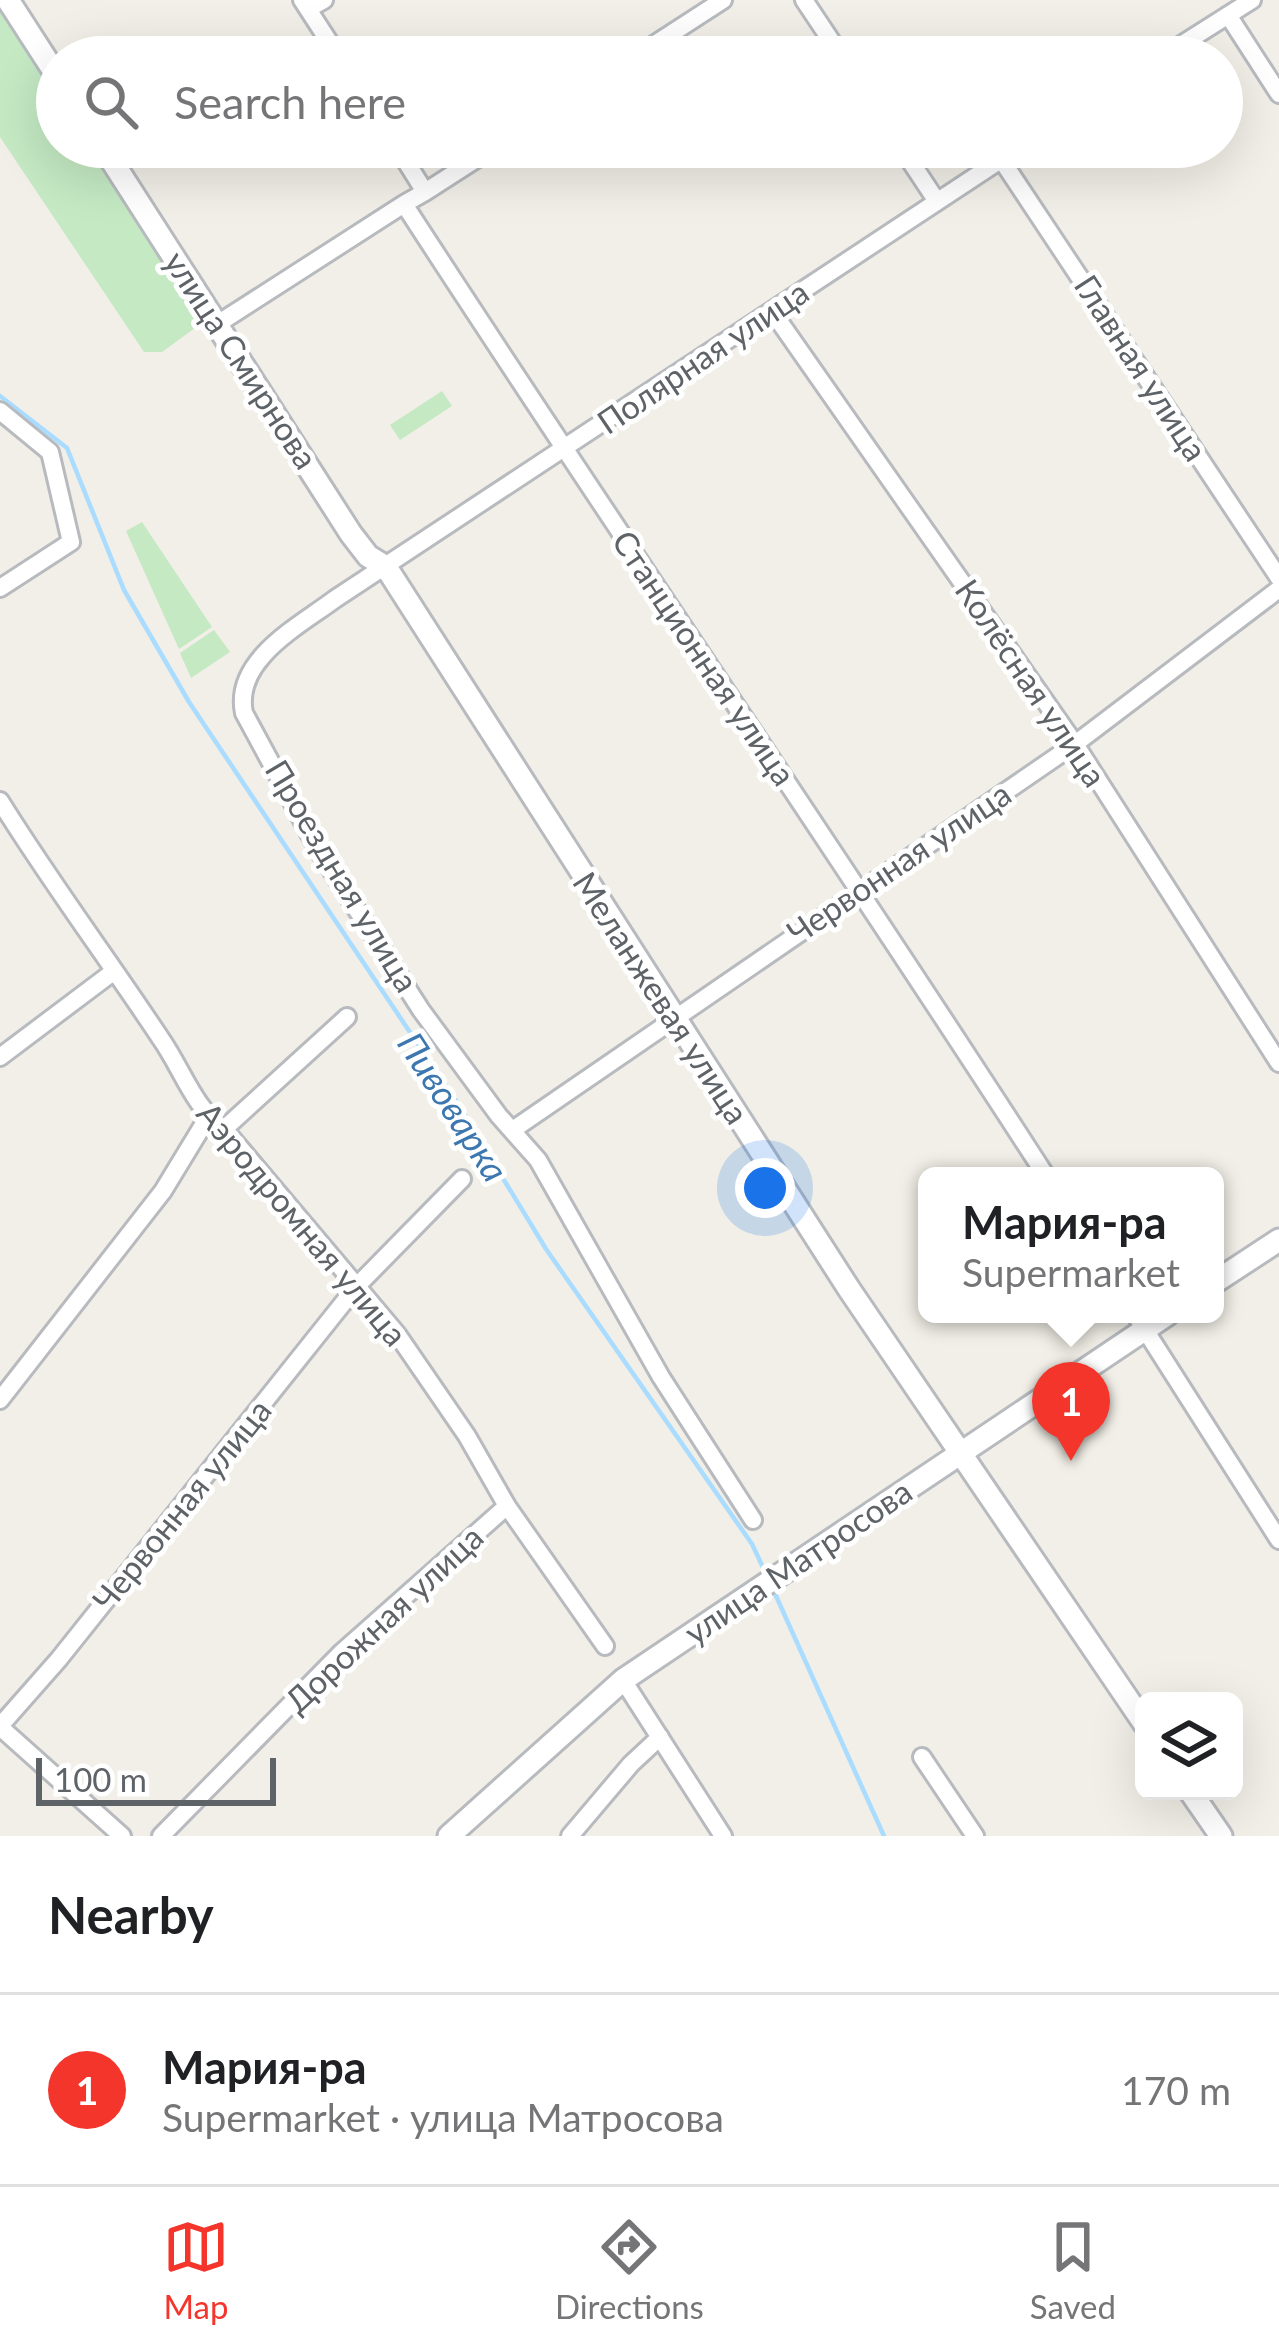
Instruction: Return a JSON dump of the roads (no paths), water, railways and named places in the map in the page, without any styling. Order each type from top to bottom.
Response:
[{"type":"street","points":[[8,0],[36,43]]},
{"type":"street","points":[[667,36],[723,0]]},
{"type":"street","points":[[804,0],[828,36]]},
{"type":"street","points":[[1195,36],[1252,0]]},
{"type":"street","points":[[311,3],[328,36]]},
{"type":"street","points":[[1228,15],[1242,36]]},
{"type":"street","points":[[1243,38],[1279,94]]},
{"type":"street","name":"улица Смирнова","points":[[117,168],[351,534],[368,556],[386,567]]},
{"type":"street","points":[[410,168],[425,192]]},
{"type":"street","points":[[219,323],[462,168]]},
{"type":"street","points":[[915,168],[936,200]]},
{"type":"street","name":"Полярная улица","points":[[386,567],[986,168]]},
{"type":"street","name":"Главная улица","points":[[1006,168],[1279,578]]},
{"type":"street","name":"Станционная улица","points":[[404,204],[1040,1167]]},
{"type":"street","name":"Колёсная улица","points":[[772,311],[1075,743],[1279,1064]]},
{"type":"street","points":[[0,411],[50,452],[71,542],[0,589]]},
{"type":"street","name":"Меланжевая улица","points":[[386,567],[849,1289],[1135,1710]]},
{"type":"street","name":"Проездная улица","points":[[386,567],[335,599],[259,659],[242,688],[244,713],[316,846],[421,1010],[499,1116],[538,1160],[661,1377],[753,1520]]},
{"type":"street","name":"Червонная улица","points":[[514,1129],[1075,743],[1279,589]]},
{"type":"street","name":"Аэродромная улица","points":[[0,801],[163,1041],[208,1117],[224,1129],[397,1334],[605,1646]]},
{"type":"street","points":[[0,1057],[113,972]]},
{"type":"street","points":[[224,1129],[347,1018]]},
{"type":"street","points":[[0,1400],[164,1191],[208,1117]]},
{"type":"street","name":"Червонная улица","points":[[0,1726],[59,1659],[356,1287],[462,1179]]},
{"type":"street","points":[[1224,1276],[1279,1240]]},
{"type":"street","name":"улица Матросова","points":[[449,1836],[623,1680],[961,1453],[1139,1323]]},
{"type":"street","points":[[1141,1323],[1279,1540]]},
{"type":"street","name":"Дорожная улица","points":[[161,1836],[341,1653],[507,1505]]},
{"type":"street","points":[[623,1680],[723,1836]]},
{"type":"street","points":[[0,1726],[122,1836]]},
{"type":"street","points":[[570,1836],[661,1736]]},
{"type":"street","points":[[922,1757],[975,1836]]},
{"type":"street","points":[[1196,1800],[1221,1836]]},
{"type":"waterway","name":"Пивоварка","points":[[0,396],[67,448],[124,590],[189,702],[456,1101],[546,1249],[752,1544],[767,1576]]},
{"type":"waterway","name":"Пивоварка","points":[[772,1587],[884,1836]]},
{"type":"place","name":"Мария-ра","points":[[1071,1461]]}]
